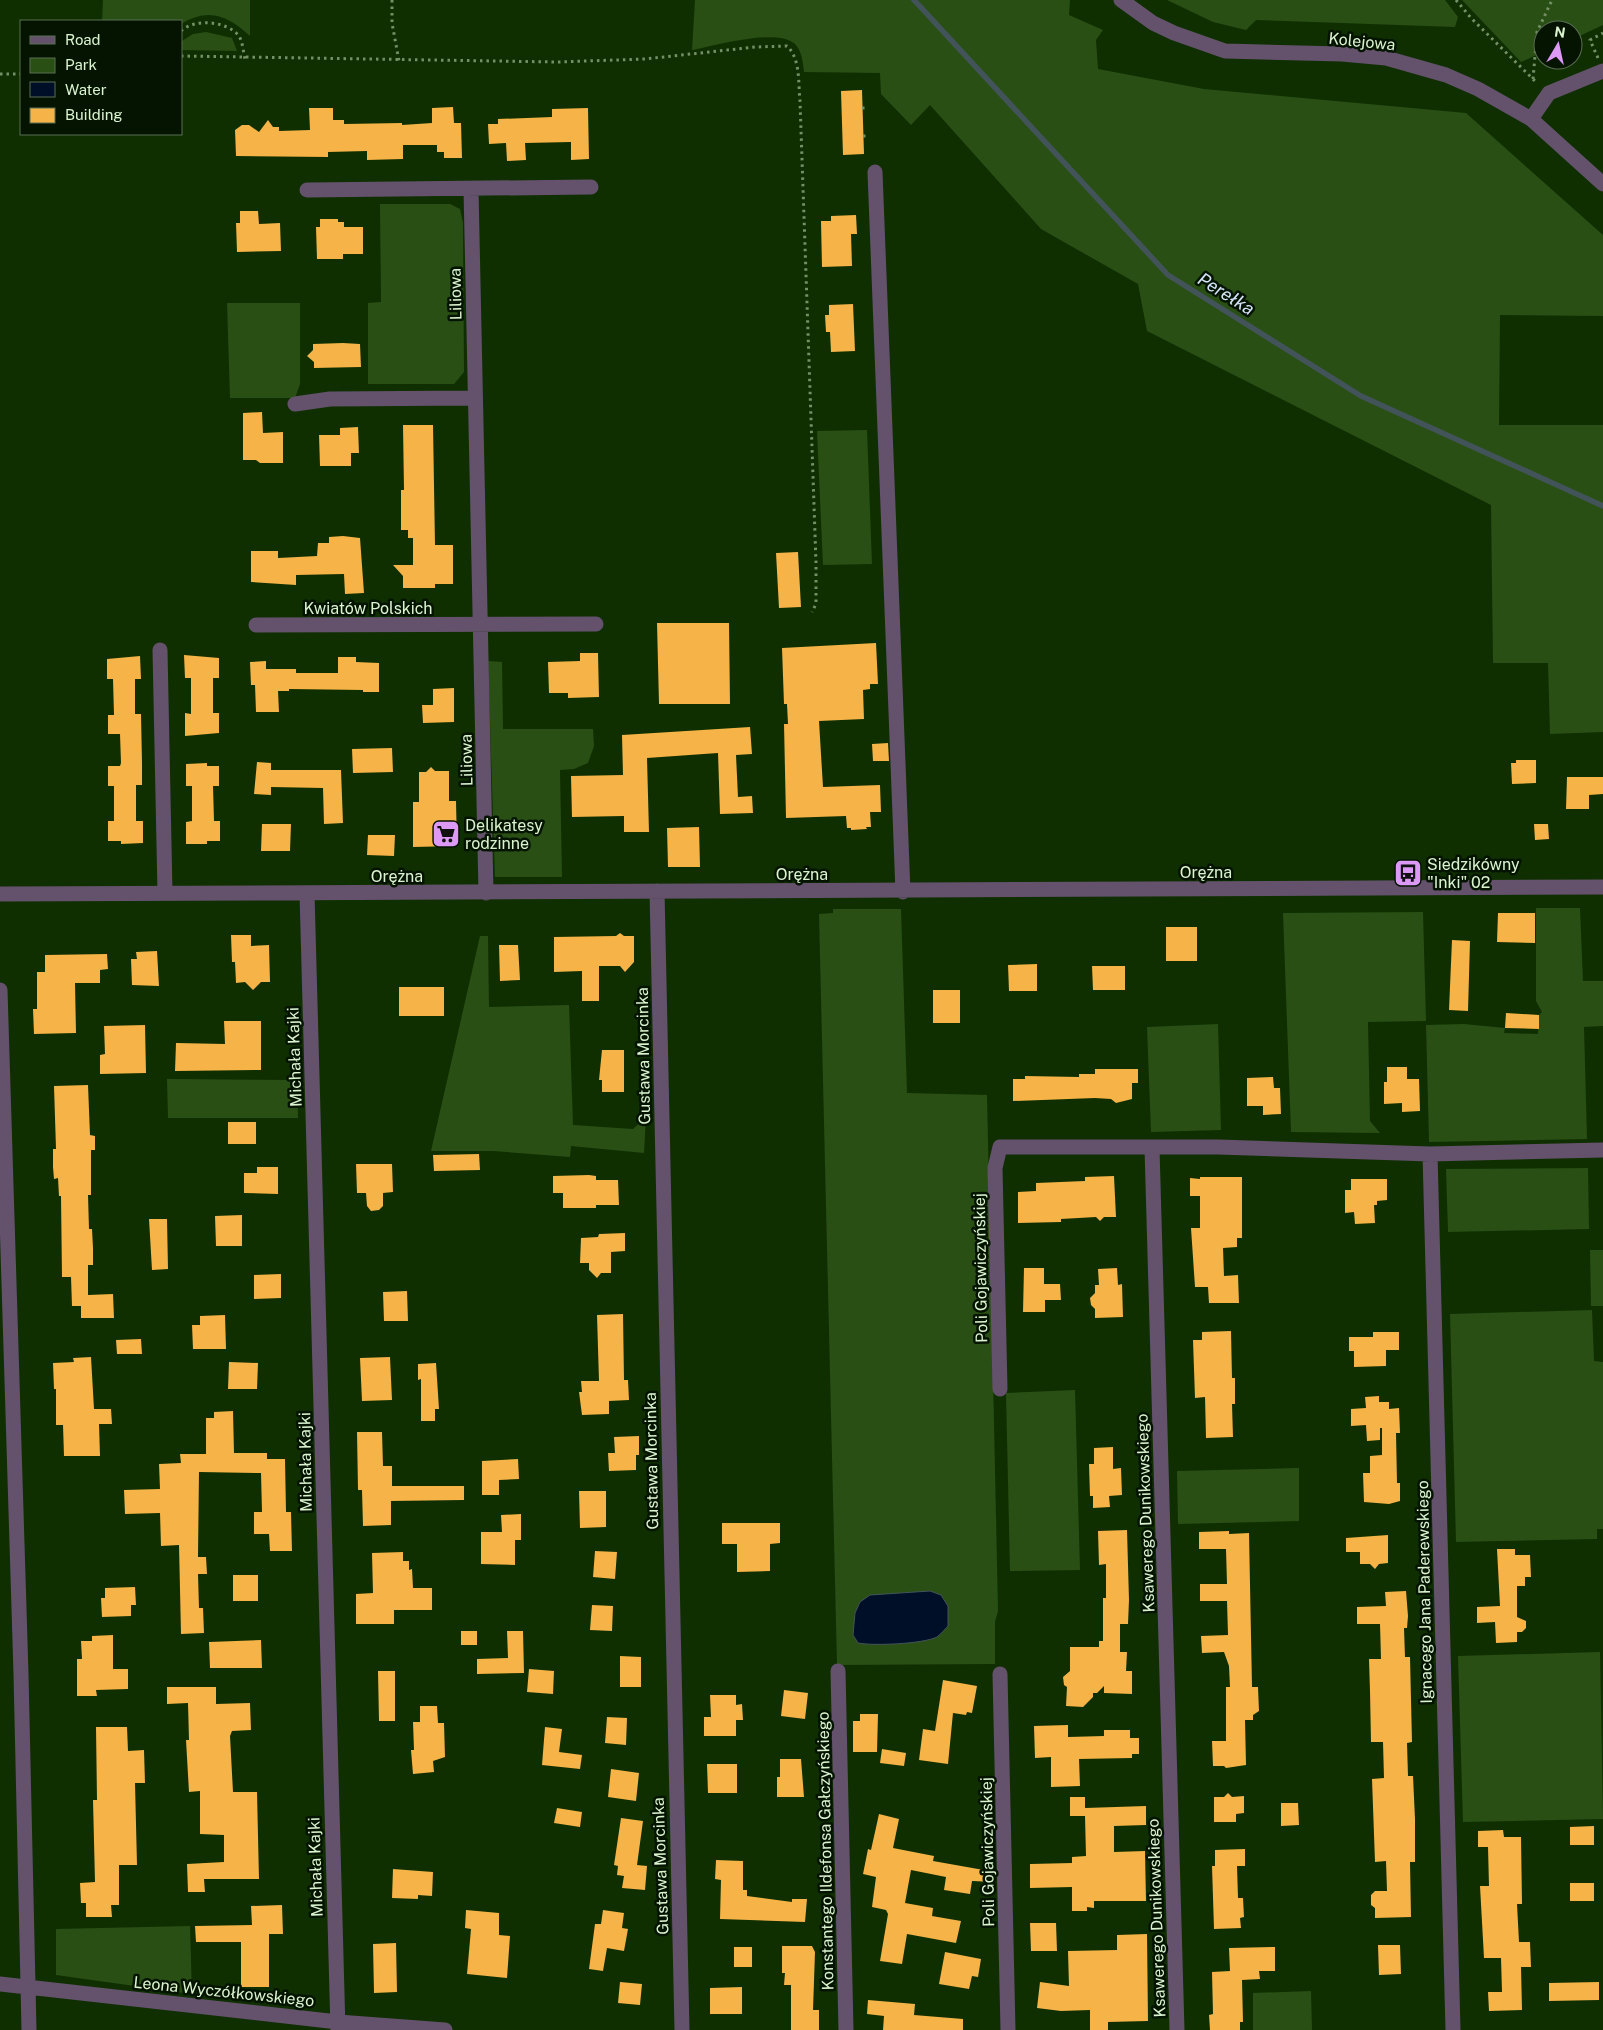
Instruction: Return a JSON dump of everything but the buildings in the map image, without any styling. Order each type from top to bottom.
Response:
[{"type":"street","name":"Kolejowa","points":[[1121,0],[1153,22],[1174,33],[1225,50],[1342,54],[1386,58],[1446,75],[1478,89],[1531,119],[1603,184]]},
{"type":"street","points":[[1531,119],[1549,93],[1601,66]]},
{"type":"street","points":[[875,172],[903,892]]},
{"type":"street","points":[[307,190],[591,187]]},
{"type":"street","name":"Liliowa","points":[[470,189],[486,893]]},
{"type":"street","points":[[296,404],[330,399],[474,398]]},
{"type":"street","points":[[480,625],[596,624]]},
{"type":"street","name":"Kwiatów Polskich","points":[[256,625],[480,625]]},
{"type":"street","points":[[160,650],[165,893]]},
{"type":"street","name":"Orężna","points":[[0,894],[903,892],[1603,887]]},
{"type":"street","name":"Gustawa Morcinka","points":[[657,892],[682,2030]]},
{"type":"street","name":"Michała Kajki","points":[[307,893],[338,2026]]},
{"type":"street","points":[[0,990],[21,1664],[29,2030]]},
{"type":"street","name":"Poli Gojawiczyńskiej","points":[[1000,1390],[995,1168],[1000,1147],[1152,1148]]},
{"type":"street","points":[[1152,1148],[1218,1147],[1430,1154],[1603,1150]]},
{"type":"street","name":"Ksawerego Dunikowskiego","points":[[1152,1148],[1177,2030]]},
{"type":"street","name":"Ignacego Jana Paderewskiego","points":[[1430,1154],[1453,2030]]},
{"type":"street","name":"Konstantego Ildefonsa Gałczyńskiego","points":[[838,1671],[846,2030]]},
{"type":"street","name":"Poli Gojawiczyńskiej","points":[[1000,1674],[1008,2030]]},
{"type":"street","name":"Leona Wyczółkowskiego","points":[[0,1984],[338,2026],[445,2030]]},
{"type":"path","points":[[392,0],[392,23],[399,61]]},
{"type":"path","points":[[1456,0],[1471,18],[1549,93]]},
{"type":"path","points":[[1533,79],[1537,32],[1552,0]]},
{"type":"path","points":[[182,30],[189,26],[211,23],[229,28],[238,35],[242,44],[244,59]]},
{"type":"path","points":[[1601,66],[1590,40],[1603,34]]},
{"type":"path","points":[[182,56],[244,59],[557,62],[628,59],[773,45],[787,46],[793,52],[800,102],[816,563],[816,604],[812,612]]},
{"type":"path","points":[[0,74],[20,74]]},
{"type":"green space","points":[[103,0],[250,0],[250,36],[234,23],[218,16],[209,15],[200,16],[182,24],[182,20],[102,20]]},
{"type":"green space","points":[[695,0],[1070,0],[1069,15],[1103,30],[1096,40],[1098,69],[1204,89],[1466,113],[1603,235],[1603,316],[1500,315],[1499,425],[1603,425],[1603,732],[1550,734],[1548,663],[1493,663],[1491,505],[1147,331],[1138,284],[1041,229],[930,105],[911,125],[881,94],[880,73],[804,72],[802,57],[797,46],[785,39],[773,37],[744,39],[692,50]]},
{"type":"green space","points":[[1167,0],[1445,0],[1458,17],[1455,27],[1256,20],[1246,30],[1213,22]]},
{"type":"green space","points":[[1462,0],[1603,0],[1603,25],[1583,34],[1583,20],[1533,20],[1533,57],[1521,62]]},
{"type":"green space","points":[[206,32],[232,38],[237,51],[182,50],[182,41],[193,34]]},
{"type":"green space","points":[[380,204],[450,204],[460,209],[463,223],[464,372],[454,384],[368,384],[368,303],[381,302]]},
{"type":"green space","points":[[227,303],[300,303],[300,384],[295,398],[230,398]]},
{"type":"green space","points":[[867,430],[872,564],[823,565],[817,431]]},
{"type":"green space","points":[[488,661],[502,662],[503,729],[593,729],[594,746],[588,763],[574,769],[560,770],[562,877],[495,877]]},
{"type":"green space","points":[[1536,908],[1580,908],[1583,981],[1603,981],[1603,1026],[1584,1027],[1587,1139],[1429,1142],[1426,1025],[1464,1024],[1505,1028],[1504,1033],[1538,1034],[1539,1015],[1542,1012],[1536,1001]]},
{"type":"green space","points":[[833,909],[901,909],[907,1093],[987,1095],[998,1611],[995,1622],[995,1664],[837,1665],[819,914],[833,913]]},
{"type":"green space","points":[[1423,912],[1426,1021],[1368,1022],[1370,1121],[1380,1133],[1291,1132],[1283,913]]},
{"type":"green space","points":[[480,936],[488,936],[489,1007],[569,1005],[573,1125],[633,1129],[646,1117],[644,1153],[571,1146],[570,1157],[493,1151],[431,1151]]},
{"type":"green space","points":[[1218,1024],[1221,1130],[1151,1132],[1147,1027]]},
{"type":"green space","points":[[167,1079],[297,1080],[298,1118],[168,1118]]},
{"type":"green space","points":[[1588,1168],[1589,1229],[1448,1232],[1446,1169]]},
{"type":"green space","points":[[1590,1250],[1603,1250],[1603,1306],[1591,1306]]},
{"type":"green space","points":[[1592,1310],[1594,1361],[1603,1362],[1603,1529],[1597,1529],[1597,1539],[1456,1542],[1450,1314]]},
{"type":"green space","points":[[1075,1390],[1080,1570],[1010,1571],[1006,1393]]},
{"type":"green space","points":[[1299,1468],[1299,1521],[1178,1524],[1177,1471]]},
{"type":"green space","points":[[1600,1652],[1603,1819],[1463,1822],[1458,1656]]},
{"type":"green space","points":[[190,1926],[192,1994],[56,1975],[56,1929]]},
{"type":"green space","points":[[1311,1991],[1312,2030],[1253,2030],[1253,1993]]},
{"type":"water","points":[[930,1591],[941,1595],[948,1606],[948,1626],[937,1637],[898,1644],[858,1643],[853,1635],[855,1613],[860,1602],[870,1595]]},
{"type":"waterway","name":"Perełka","points":[[914,0],[1168,275],[1361,396],[1603,506]]},
{"type":"place","name":"Delikatesy rodzinne","points":[[446,834]]},
{"type":"place","name":"Siedzikówny \"Inki\" 02","points":[[1408,873]]}]
